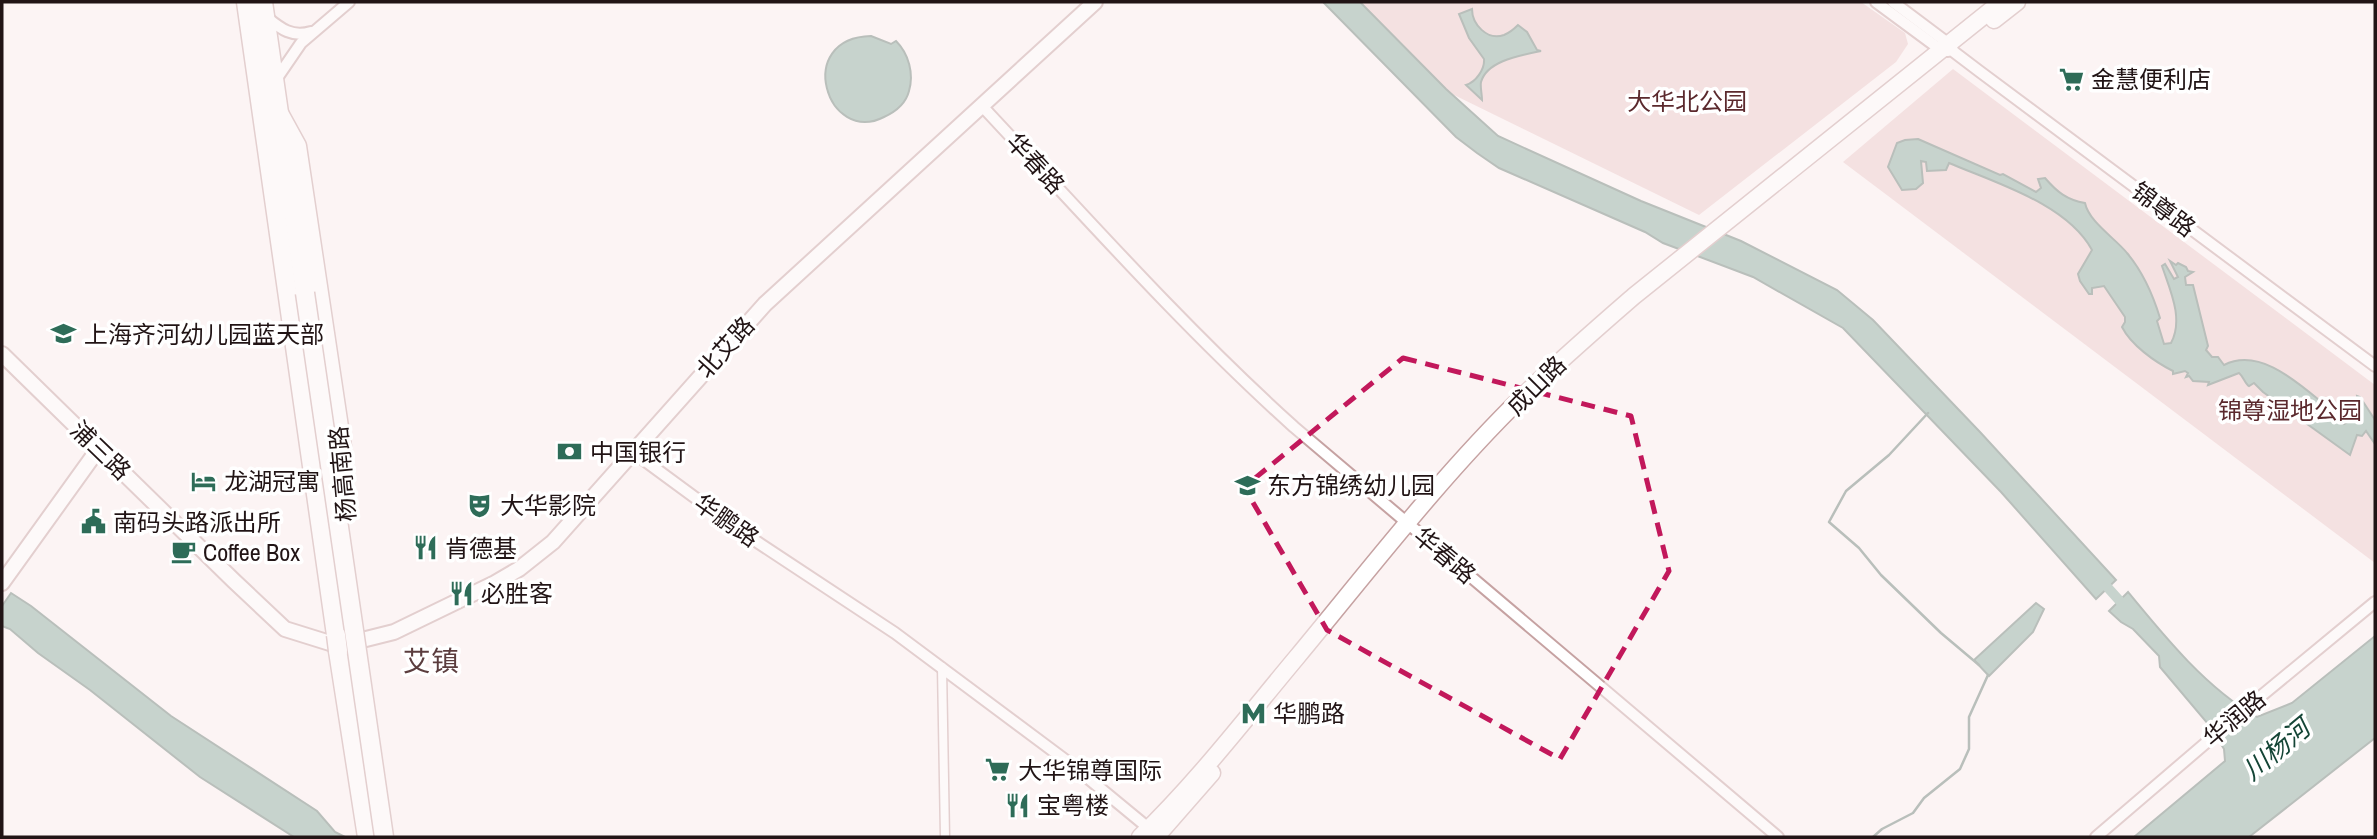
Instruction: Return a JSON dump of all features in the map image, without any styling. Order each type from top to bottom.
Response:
[{"type":"main road","name":"杨高南路","points":[[246,2],[271,117],[297,294],[386,837]]},
{"type":"main road","name":"成山路","points":[[1152,835],[1238,727],[1413,527],[1528,405],[1689,259],[1948,49],[2001,2]]},
{"type":"main road","name":"成山路","points":[[1948,49],[2017,2]]},
{"type":"main road","name":"杨高南路","points":[[264,9],[275,80],[271,117],[260,153],[262,171],[363,836]]},
{"type":"main road","name":"杨高南路","points":[[271,117],[297,146],[342,447],[342,489],[386,837]]},
{"type":"main road","name":"杨高南路","points":[[297,294],[363,836]]},
{"type":"street","points":[[275,80],[293,53],[314,31],[349,2]]},
{"type":"street","name":"北艾路","points":[[333,644],[394,632],[472,595],[519,569],[567,529],[765,304],[1095,2]]},
{"type":"street","name":"锦尊路","points":[[1876,2],[1948,49],[2375,366]]},
{"type":"street","name":"锦尊路","points":[[1893,2],[1948,49]]},
{"type":"street","points":[[264,9],[283,30],[303,35],[314,31]]},
{"type":"street","name":"华春路","points":[[982,106],[1239,377],[1294,427],[1778,837]]},
{"type":"street","name":"浦三路","points":[[2,354],[285,629],[333,644]]},
{"type":"street","points":[[3,581],[99,448]]},
{"type":"street","name":"华鹏路","points":[[634,452],[739,530],[942,667],[1072,765],[1152,835]]},
{"type":"street","name":"华润路","points":[[2095,837],[2375,602]]},
{"type":"street","points":[[942,667],[945,837]]},
{"type":"highlighted area","points":[[1403,358],[1631,416],[1669,571],[1560,759],[1327,630],[1244,487]]},
{"type":"green space","name":"大华北公园","points":[[1360,2],[1861,2],[1905,33],[1908,44],[1896,62],[1699,215],[1450,93]]},
{"type":"green space","name":"锦尊湿地公园","points":[[1953,69],[2375,385],[2375,563],[1843,162]]},
{"type":"water","points":[[1323,2],[1360,2],[1446,89],[1498,136],[1641,201],[1741,241],[1837,290],[1873,320],[2116,580],[2096,599],[2001,492],[1843,328],[1753,277],[1663,243],[1645,232],[1499,168],[1456,137]]},
{"type":"water","points":[[1472,9],[1475,20],[1486,33],[1492,36],[1504,35],[1518,25],[1527,32],[1537,50],[1541,51],[1506,60],[1490,68],[1481,82],[1482,100],[1466,85],[1476,78],[1484,63],[1459,14]]},
{"type":"water","points":[[871,36],[891,44],[896,41],[909,64],[911,78],[909,91],[896,110],[884,117],[864,122],[847,117],[834,105],[827,88],[826,70],[832,54],[847,41]]},
{"type":"water","points":[[1918,139],[2003,174],[2036,192],[2041,188],[2038,179],[2045,178],[2063,195],[2085,203],[2092,217],[2127,253],[2143,276],[2160,318],[2157,321],[2164,344],[2171,343],[2175,334],[2176,314],[2162,266],[2165,264],[2174,279],[2178,277],[2170,261],[2186,267],[2193,272],[2185,277],[2186,285],[2193,285],[2208,346],[2206,350],[2212,357],[2218,357],[2224,365],[2239,360],[2268,365],[2297,382],[2334,412],[2337,409],[2344,424],[2353,416],[2357,396],[2360,397],[2375,420],[2375,444],[2366,431],[2362,436],[2357,435],[2350,455],[2254,383],[2249,386],[2239,373],[2208,385],[2209,382],[2193,381],[2189,376],[2186,377],[2188,373],[2185,371],[2173,374],[2173,371],[2144,352],[2126,334],[2122,327],[2125,317],[2104,286],[2092,288],[2092,294],[2089,294],[2078,274],[2092,250],[2081,234],[2066,220],[2029,197],[1949,163],[1946,170],[1927,171],[1926,162],[1921,161],[1923,183],[1916,189],[1902,190],[1888,167],[1897,143]]},
{"type":"water","name":"川杨河","points":[[2128,592],[2171,644],[2204,677],[2257,717],[2292,703],[2375,636],[2375,738],[2249,837],[2134,837],[2225,761],[2224,749],[2209,725],[2160,667],[2159,656],[2133,629],[2109,611]]},
{"type":"water","points":[[11,593],[171,716],[317,811],[335,832],[345,837],[294,837],[200,777],[90,690],[38,653],[10,629],[2,626],[2,606]]},
{"type":"water","points":[[2036,603],[2044,609],[2033,632],[1989,676],[1974,660]]},
{"type":"waterway","points":[[1928,413],[1889,455],[1846,491],[1829,522],[1859,548],[1881,575],[1941,633],[1979,665]]},
{"type":"waterway","points":[[2100,579],[2127,609]]},
{"type":"waterway","points":[[1873,837],[1882,829],[1913,813],[1924,798],[1960,769],[1969,749],[1969,717],[1988,675]]},
{"type":"place","name":"金慧便利店","points":[[2071,79]]},
{"type":"place","name":"上海齐河幼儿园蓝天部","points":[[64,334]]},
{"type":"place","name":"中国银行","points":[[570,452]]},
{"type":"place","name":"龙湖冠寓","points":[[204,481]]},
{"type":"place","name":"东方锦绣幼儿园","points":[[1247,485]]},
{"type":"place","name":"大华影院","points":[[480,505]]},
{"type":"place","name":"南码头路派出所","points":[[93,522]]},
{"type":"place","name":"肯德基","points":[[425,548]]},
{"type":"place","name":"Coffee Box","points":[[183,552]]},
{"type":"place","name":"必胜客","points":[[461,593]]},
{"type":"place","name":"华鹏路","points":[[1253,713]]},
{"type":"place","name":"大华锦尊国际","points":[[998,770]]},
{"type":"place","name":"宝粤楼","points":[[1017,805]]},
{"type":"district","name":"艾镇","points":[[431,661]]}]
